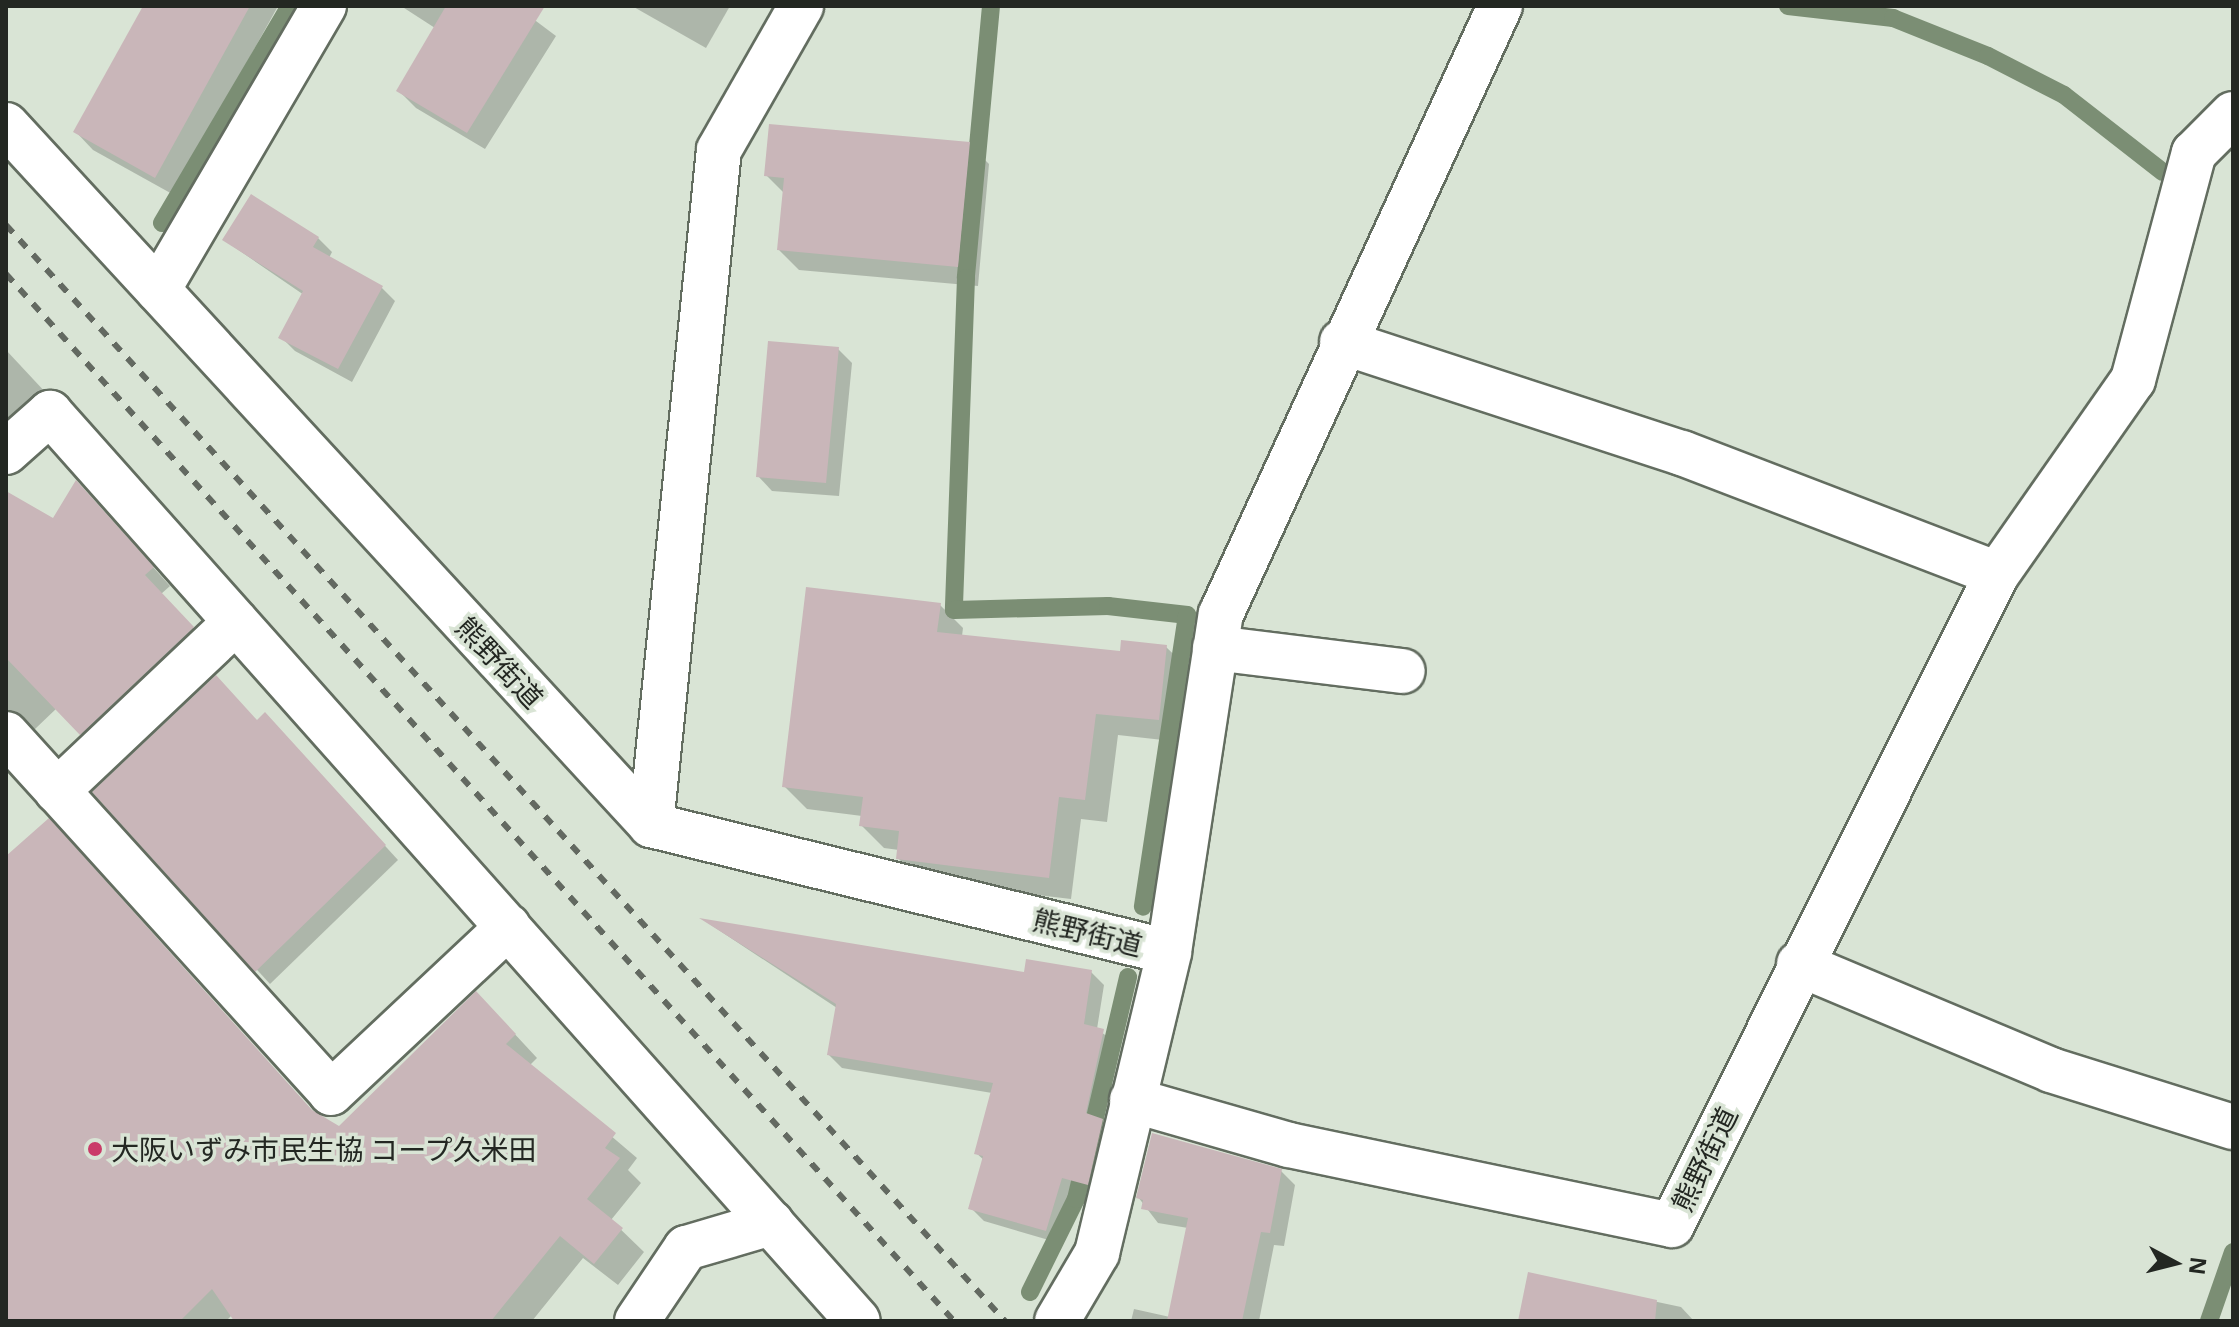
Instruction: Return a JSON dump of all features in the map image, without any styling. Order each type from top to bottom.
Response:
[{"type":"street","points":[[158,290],[324,6]]},
{"type":"street","points":[[651,825],[719,150],[801,6]]},
{"type":"street","points":[[1169,952],[1221,614],[1342,342],[1500,6]]},
{"type":"street","points":[[2233,114],[2194,153],[2133,380],[1997,574],[1799,964],[2051,1070],[2233,1127]]},
{"type":"street","name":"熊野街道","points":[[6,125],[651,825],[1169,952],[1132,1100],[1289,1145],[1672,1225],[1799,964]]},
{"type":"street","points":[[1342,342],[1682,453],[1997,574]]},
{"type":"street","points":[[6,452],[50,413],[858,1321]]},
{"type":"street","points":[[57,791],[236,622]]},
{"type":"street","points":[[1215,648],[1403,671]]},
{"type":"street","points":[[11,749],[57,791],[331,1093],[508,927]]},
{"type":"street","points":[[1057,1321],[1097,1253],[1132,1100]]},
{"type":"street","points":[[637,1321],[686,1248],[771,1223]]},
{"type":"building","points":[[143,6],[250,6],[155,178],[73,132]]},
{"type":"building","points":[[446,6],[545,6],[467,133],[396,91]]},
{"type":"building","points":[[769,124],[970,142],[958,267],[777,250],[784,178],[764,176]]},
{"type":"building","points":[[251,194],[319,237],[313,247],[383,286],[338,369],[278,338],[303,291],[222,240]]},
{"type":"building","points":[[768,341],[839,347],[826,483],[756,477]]},
{"type":"building","points":[[76,480],[154,567],[145,575],[194,627],[80,735],[6,658],[6,491],[53,518]]},
{"type":"building","points":[[806,587],[941,603],[937,632],[1120,651],[1121,640],[1167,645],[1159,720],[1096,714],[1085,800],[1059,797],[1049,878],[896,859],[899,831],[859,826],[863,797],[782,787]]},
{"type":"building","points":[[216,675],[257,720],[265,712],[386,845],[255,972],[92,792]]},
{"type":"building","points":[[49,818],[312,1110],[339,1126],[476,991],[516,1034],[506,1044],[616,1133],[605,1148],[620,1158],[587,1199],[623,1228],[594,1264],[560,1236],[491,1321],[234,1321],[212,1289],[180,1321],[6,1321],[6,856]]},
{"type":"building","points":[[699,918],[1024,972],[1026,959],[1092,970],[1084,1024],[1104,1029],[1086,1113],[1103,1119],[1088,1185],[1062,1178],[1046,1231],[968,1209],[983,1156],[974,1154],[993,1083],[827,1055],[836,1004]]},
{"type":"building","points":[[1152,1133],[1282,1169],[1270,1233],[1261,1232],[1242,1321],[1167,1321],[1188,1218],[1141,1209],[1143,1200],[1136,1198]]},
{"type":"building","points":[[1528,1272],[1657,1300],[1655,1321],[1518,1321]]},
{"type":"waterway","points":[[162,223],[290,6]]},
{"type":"waterway","points":[[991,6],[966,278],[954,610],[1108,606],[1187,615],[1143,907]]},
{"type":"waterway","points":[[1788,6],[1893,18],[1988,56],[2064,95],[2163,172]]},
{"type":"waterway","points":[[1030,1292],[1076,1199],[1128,977]]},
{"type":"waterway","points":[[2209,1321],[2233,1252]]},
{"type":"railway","points":[[6,225],[1005,1321]]},
{"type":"railway","points":[[6,274],[954,1321]]},
{"type":"place","name":"大阪いずみ市民生協 コープ久米田","points":[[95,1149]]}]
